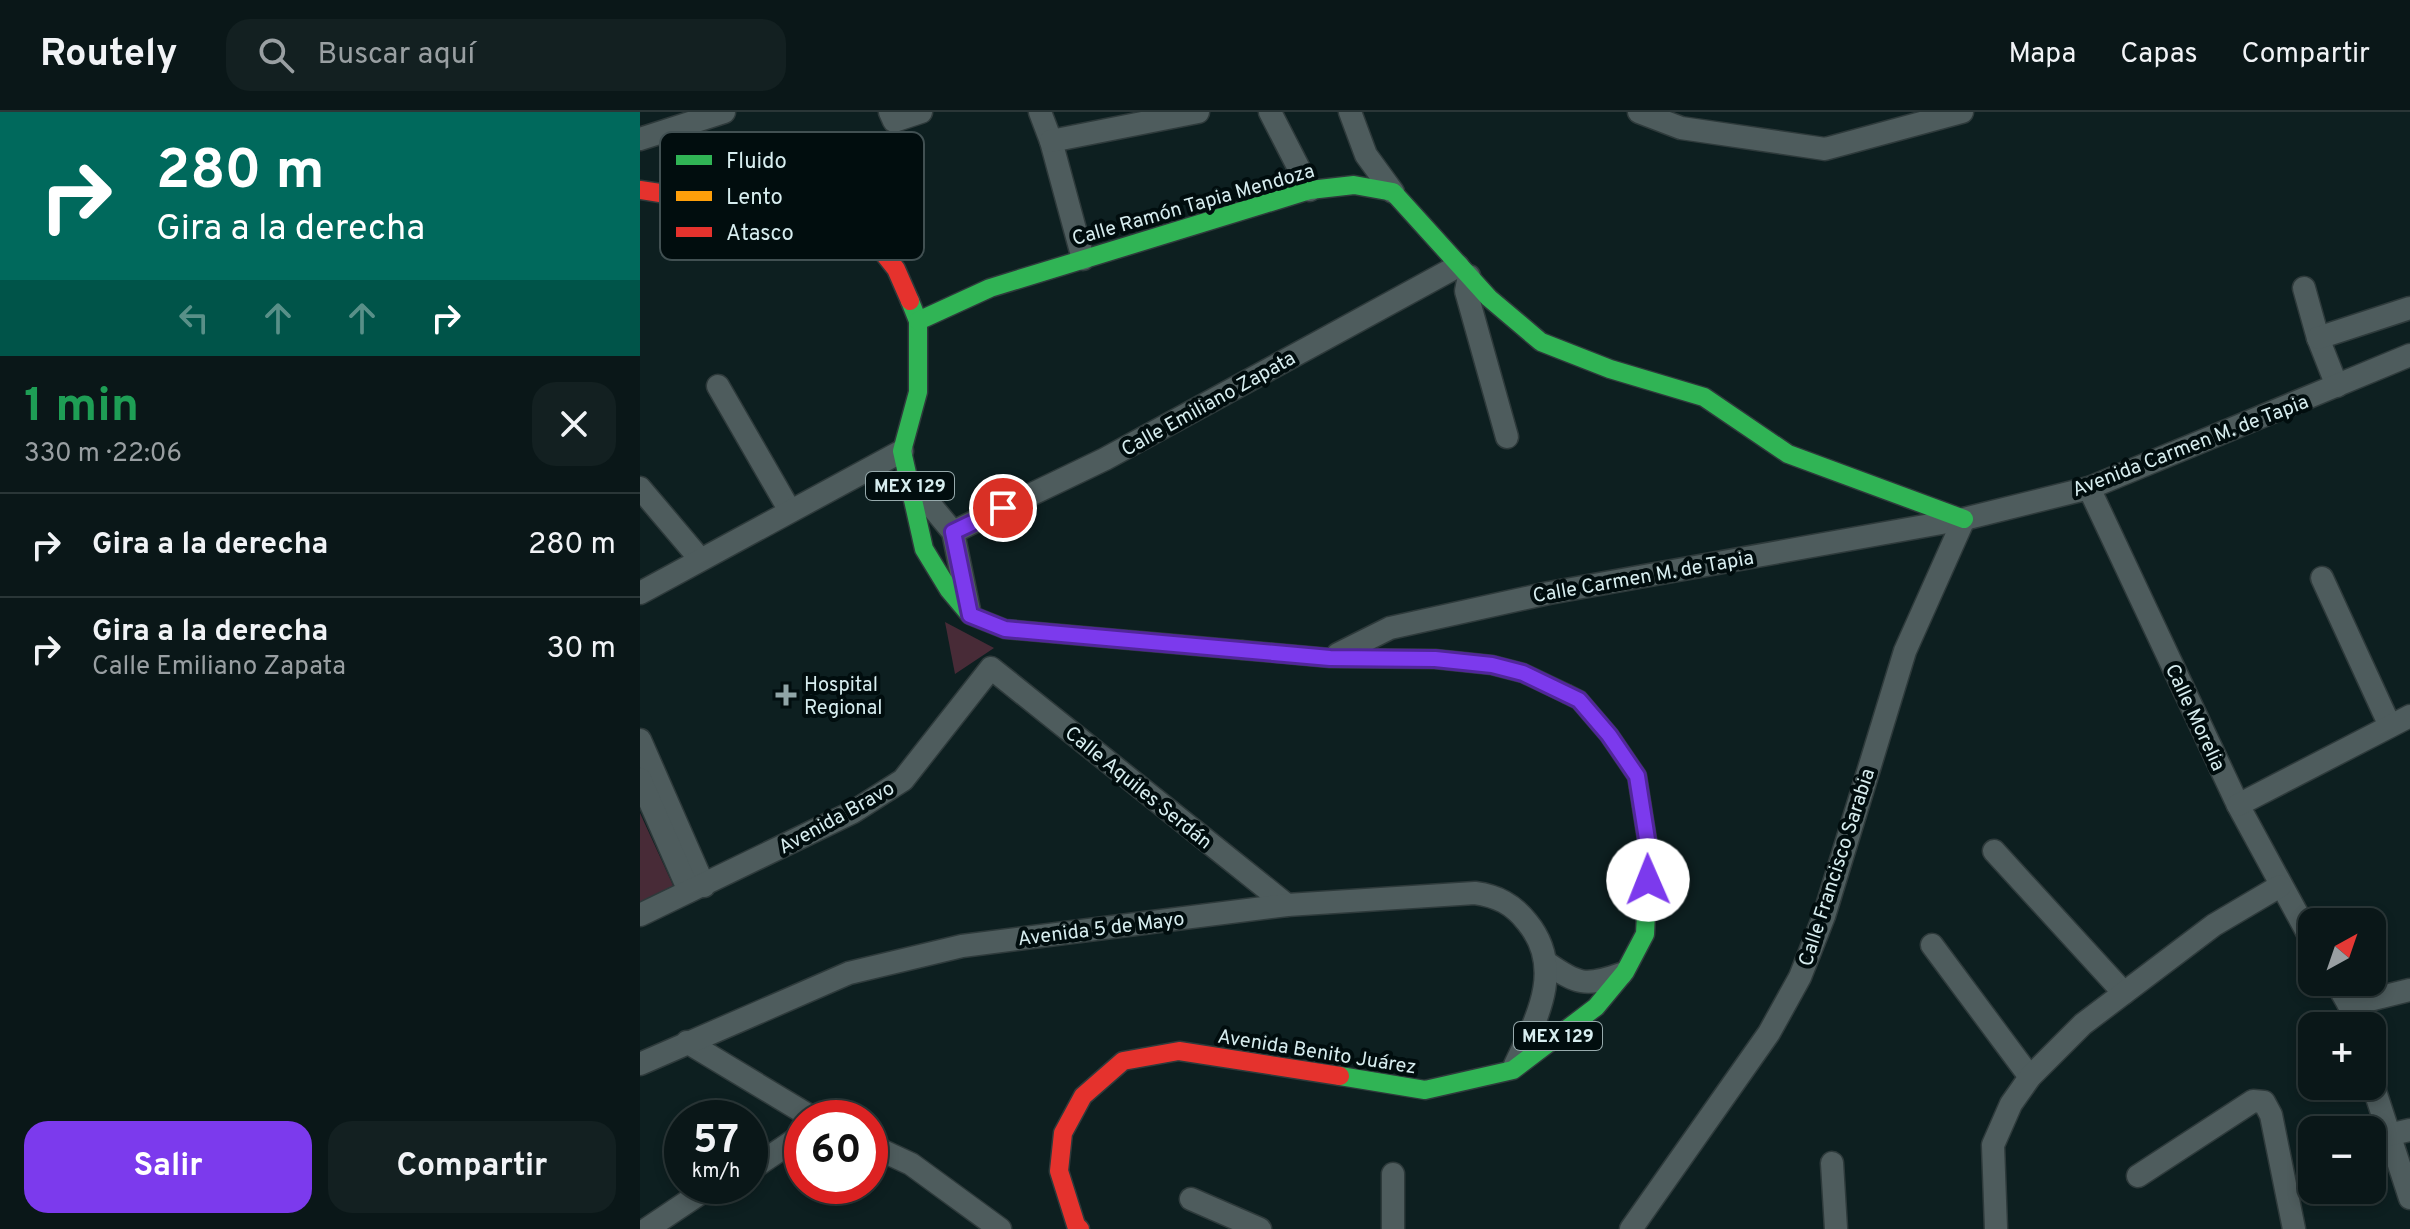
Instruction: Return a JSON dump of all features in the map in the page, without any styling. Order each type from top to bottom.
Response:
[{"type":"main road","name":"Calle Ramón Tapia Mendoza","points":[[918,321],[990,288],[1310,190],[1354,185],[1393,192]]},
{"type":"main road","name":"MEX 129","points":[[640,190],[660,193]]},
{"type":"main road","points":[[1393,192],[1489,298],[1541,342],[1610,369],[1704,397],[1788,454],[1964,519]]},
{"type":"main road","name":"MEX 129","points":[[889,260],[896,269],[918,321],[918,392],[902,451],[924,549],[949,590],[970,615]]},
{"type":"main road","name":"Avenida Benito Juárez","points":[[970,615],[1005,629],[1330,658],[1435,659],[1492,665],[1523,673],[1579,700],[1609,735],[1637,776],[1649,852],[1645,934],[1625,972],[1596,1007],[1513,1070],[1425,1090],[1179,1051],[1123,1061],[1083,1096],[1063,1133],[1059,1171],[1080,1229]]},
{"type":"street","points":[[662,132],[724,112]]},
{"type":"street","points":[[890,112],[894,121],[921,112]]},
{"type":"street","points":[[1040,112],[1051,141],[1083,259]]},
{"type":"street","points":[[1051,141],[1198,112]]},
{"type":"street","points":[[1270,112],[1310,190]]},
{"type":"street","points":[[1350,112],[1366,155],[1393,192]]},
{"type":"street","points":[[1639,112],[1681,128],[1825,149],[1962,112]]},
{"type":"street","points":[[640,139],[660,133]]},
{"type":"street","points":[[1464,271],[1466,291],[1507,437]]},
{"type":"street","name":"Calle Emiliano Zapata","points":[[953,532],[1105,459],[1464,271]]},
{"type":"street","points":[[2304,288],[2318,338],[2337,386]]},
{"type":"street","points":[[2318,338],[2410,308]]},
{"type":"street","name":"Avenida Carmen M. de Tapia","points":[[1964,519],[2089,488],[2410,355]]},
{"type":"street","points":[[718,386],[790,511]]},
{"type":"street","points":[[640,593],[902,451]]},
{"type":"street","points":[[908,477],[953,532],[970,615]]},
{"type":"street","points":[[640,488],[700,559]]},
{"type":"street","name":"Calle Morelia","points":[[2089,488],[2238,805],[2298,917]]},
{"type":"street","name":"Calle Carmen M. de Tapia","points":[[1330,658],[1390,628],[1462,612],[1549,593],[1964,519]]},
{"type":"street","name":"Calle Francisco Sarabia","points":[[1631,1229],[1769,1033],[1800,977],[1824,916],[1905,651],[1964,519]]},
{"type":"street","points":[[2238,805],[2400,721],[2322,578]]},
{"type":"street","name":"Avenida Bravo","points":[[640,915],[853,812],[903,780],[991,668]]},
{"type":"street","name":"Calle Aquiles Serdán","points":[[991,668],[1287,905]]},
{"type":"street","points":[[641,743],[697,889]]},
{"type":"street","points":[[640,779],[697,889]]},
{"type":"street","points":[[1994,851],[2124,993]]},
{"type":"street","points":[[1996,1229],[1993,1145],[2011,1104],[2030,1077],[2083,1024],[2214,925],[2280,886]]},
{"type":"street","name":"Avenida 5 de Mayo","points":[[640,1064],[849,973],[962,946],[1287,905],[1475,893],[1490,895],[1505,901],[1524,918],[1540,938],[1547,963]]},
{"type":"street","points":[[1932,945],[2030,1077]]},
{"type":"street","points":[[1513,1070],[1540,1012],[1547,963],[1571,980],[1584,983],[1596,983],[1625,972]]},
{"type":"street","points":[[2361,1012],[2410,990]]},
{"type":"street","points":[[687,1042],[784,1101]]},
{"type":"street","points":[[2382,1100],[2399,1132],[2410,1198]]},
{"type":"street","points":[[2138,1176],[2253,1101],[2264,1102],[2271,1115],[2294,1229]]},
{"type":"street","points":[[888,1153],[911,1164],[1000,1229]]},
{"type":"street","points":[[1832,1163],[1836,1229]]},
{"type":"street","points":[[1393,1174],[1393,1229]]},
{"type":"street","points":[[1191,1199],[1260,1229]]},
{"type":"street","points":[[647,1229],[684,1204]]},
{"type":"street","points":[[664,1229],[701,1204]]},
{"type":"shaded area","points":[[945,622],[994,648],[955,674]]},
{"type":"shaded area","points":[[640,813],[677,894],[640,911]]},
{"type":"traffic: fast","points":[[918,321],[990,288],[1310,190],[1354,185],[1393,192],[1489,298],[1541,342],[1610,369],[1704,397],[1788,454],[1964,519]]},
{"type":"traffic: fast","points":[[910,301],[918,321],[918,392],[902,451],[924,549],[949,590],[970,615],[1005,629],[1242,650]]},
{"type":"traffic: fast","points":[[1340,1076],[1425,1090],[1513,1070],[1596,1007],[1625,972],[1645,934],[1649,852],[1637,776],[1609,735],[1579,700],[1567,694]]},
{"type":"traffic: slow","points":[[1242,650],[1330,658],[1435,659],[1492,665],[1523,673],[1567,694]]},
{"type":"traffic: jam","points":[[640,190],[660,193]]},
{"type":"traffic: jam","points":[[889,260],[910,301]]},
{"type":"traffic: jam","points":[[1080,1229],[1059,1171],[1063,1133],[1083,1096],[1123,1061],[1179,1051],[1340,1076]]},
{"type":"place","name":"Hospital Regional","points":[[786,695]]},
{"type":"route","points":[[1003,508],[953,532],[970,615],[1005,629],[1330,658],[1435,659],[1492,665],[1523,673],[1579,700],[1609,735],[1637,776],[1649,852],[1648,880]]}]
